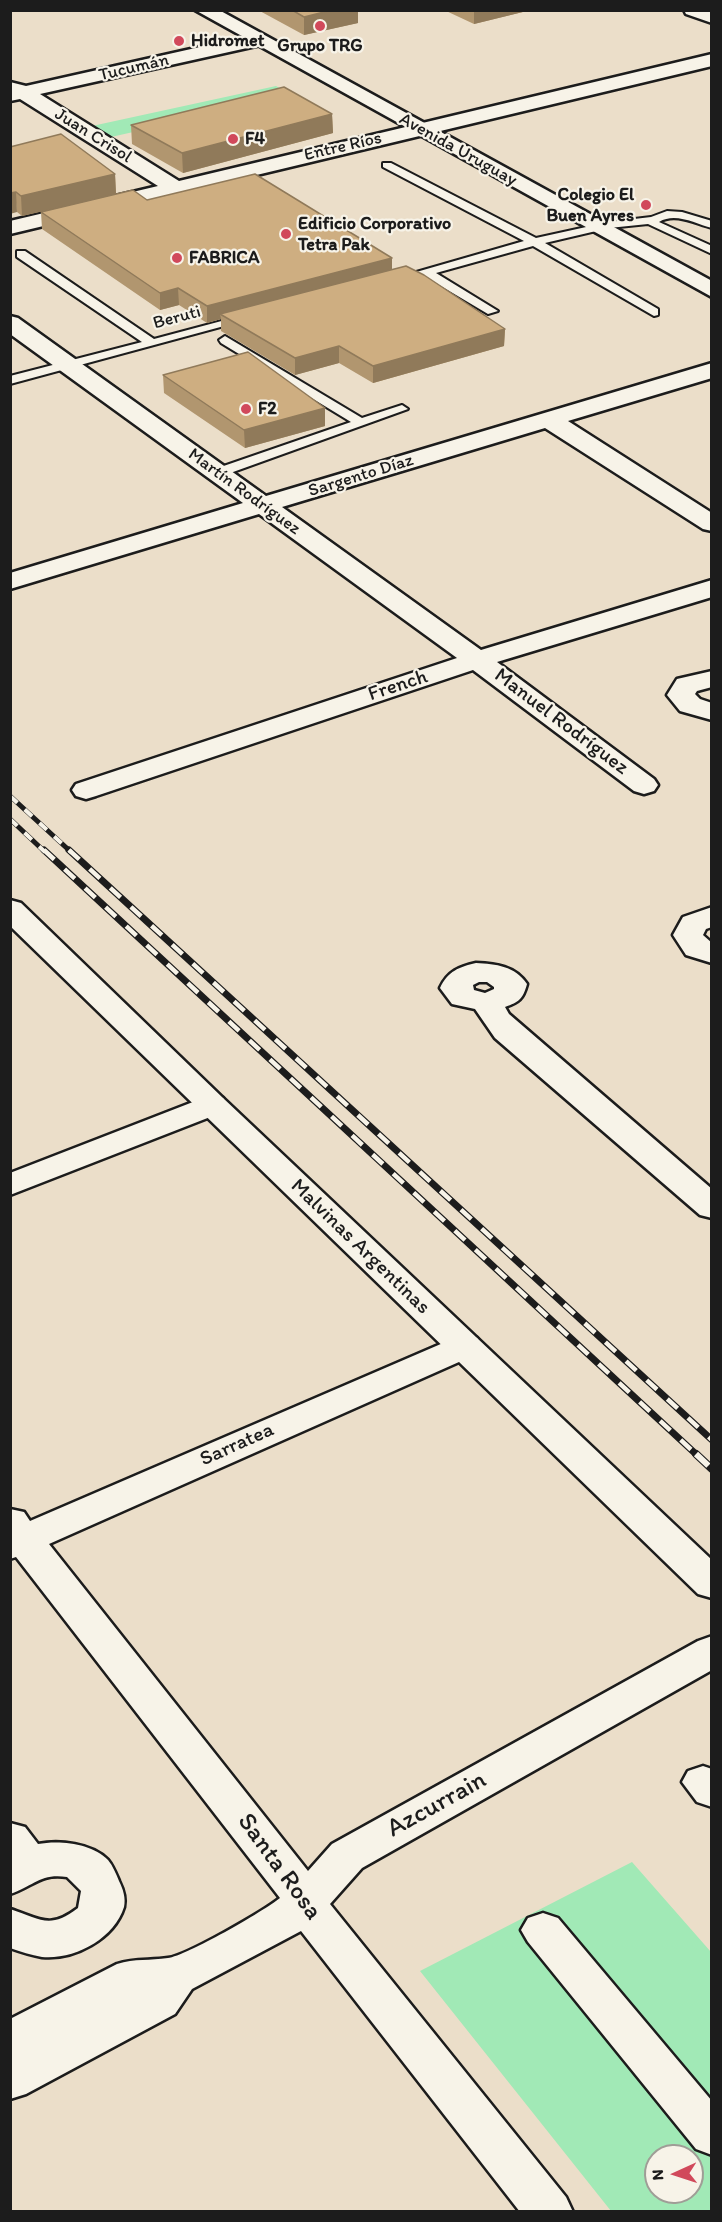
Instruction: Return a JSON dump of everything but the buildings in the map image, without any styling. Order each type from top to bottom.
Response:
[{"type":"street","name":"Avenida Uruguay","points":[[204,10],[711,290]]},
{"type":"street","points":[[693,10],[711,18]]},
{"type":"street","name":"Tucumán","points":[[15,91],[258,40]]},
{"type":"street","name":"Entre Ríos","points":[[10,228],[711,60]]},
{"type":"street","name":"Juan Crisol","points":[[15,91],[175,188]]},
{"type":"street","name":"Martín Rodríguez","points":[[10,323],[477,660]]},
{"type":"street","name":"Sargento Díaz","points":[[10,581],[711,370]]},
{"type":"street","points":[[548,419],[711,524]]},
{"type":"street","name":"French","points":[[86,790],[477,660],[711,588]]},
{"type":"street","name":"Manuel Rodríguez","points":[[477,660],[644,785]]},
{"type":"street","points":[[711,679],[687,685],[681,695],[690,705],[711,711]]},
{"type":"street","name":"Malvinas Argentinas","points":[[10,909],[711,1584]]},
{"type":"street","points":[[711,916],[694,923],[688,935],[697,948],[711,954]]},
{"type":"street","points":[[487,1003],[495,1018],[507,1031],[711,1207]]},
{"type":"street","points":[[10,1185],[211,1105]]},
{"type":"street","name":"Sarratea","points":[[15,1535],[464,1346]]},
{"type":"street","name":"Santa Rosa","points":[[15,1535],[307,1901],[325,1930],[549,2211]]},
{"type":"street","name":"Azcurrain","points":[[10,2041],[134,1977],[176,1976],[280,1923],[307,1901],[347,1856],[711,1652]]},
{"type":"street","points":[[10,1926],[28,1937],[43,1940],[60,1939],[76,1934],[90,1925],[100,1912],[104,1898],[101,1884],[92,1872],[79,1863],[63,1859],[16,1860]]},
{"type":"street","points":[[543,1930],[711,2135]]},
{"type":"street","name":"Azcurrain","points":[[10,2080],[159,2001],[176,1976]]},
{"type":"lane","points":[[387,165],[536,243],[654,312]]},
{"type":"lane","points":[[653,221],[670,215],[683,215],[711,225]]},
{"type":"lane","points":[[381,283],[598,227],[644,218],[711,251]]},
{"type":"lane","points":[[21,254],[152,343]]},
{"type":"lane","points":[[426,272],[492,311]]},
{"type":"lane","name":"Beruti","points":[[10,380],[256,316]]},
{"type":"lane","points":[[225,340],[360,423]]},
{"type":"lane","points":[[217,473],[402,409]]},
{"type":"green space","points":[[276,86],[294,96],[111,137],[92,126]]},
{"type":"green space","points":[[632,1862],[711,1952],[711,2211],[611,2211],[420,1971]]},
{"type":"railway","points":[[10,796],[71,852]]},
{"type":"railway","points":[[10,819],[45,852]]},
{"type":"railway","points":[[44,850],[698,1456]]},
{"type":"railway","points":[[69,850],[712,1440]]},
{"type":"railway","points":[[696,1454],[712,1469]]},
{"type":"place","name":"Grupo TRG","points":[[320,26]]},
{"type":"place","name":"Hidromet","points":[[179,41]]},
{"type":"place","name":"F4","points":[[233,139]]},
{"type":"place","name":"Colegio El Buen Ayres","points":[[646,205]]},
{"type":"place","name":"Edificio Corporativo Tetra Pak","points":[[286,234]]},
{"type":"place","name":"FABRICA","points":[[177,258]]},
{"type":"place","name":"F2","points":[[246,409]]}]
